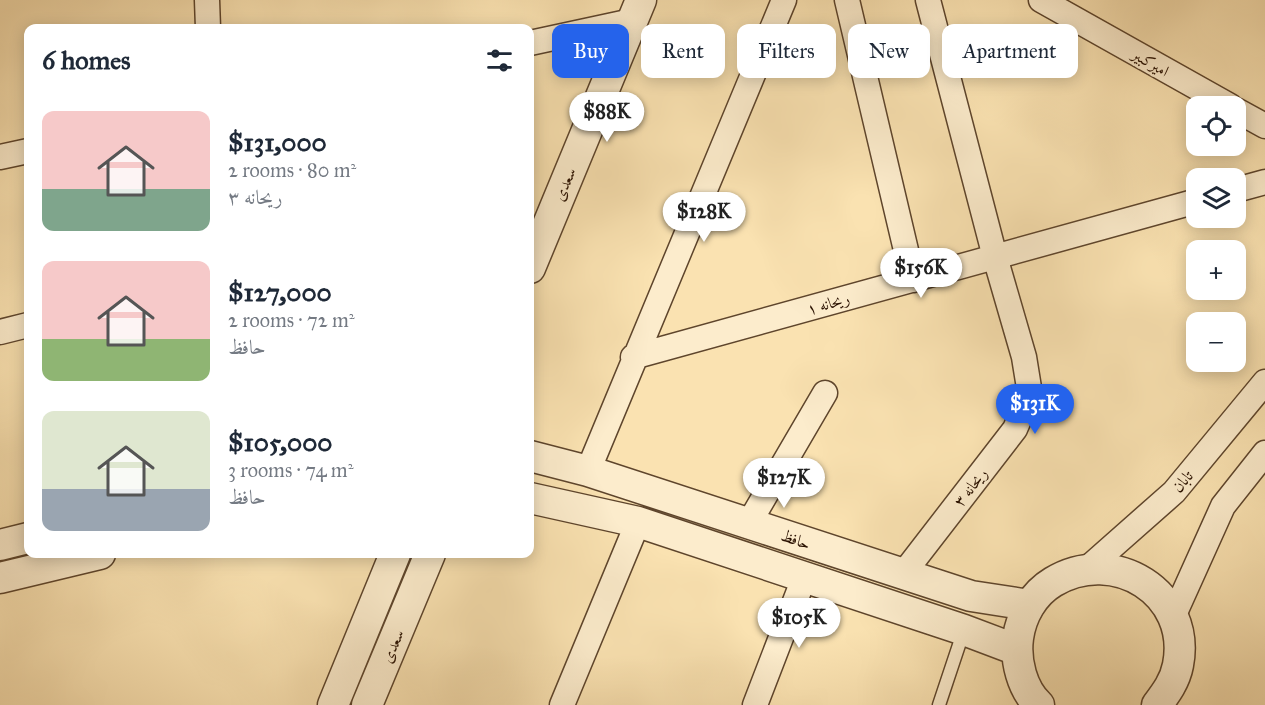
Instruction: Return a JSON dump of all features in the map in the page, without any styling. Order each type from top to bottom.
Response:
[{"type":"street","points":[[207,0],[208,24]]},
{"type":"street","points":[[588,471],[633,357],[784,0]]},
{"type":"street","points":[[847,0],[913,280]]},
{"type":"street","name":"ریحانه ۳","points":[[903,574],[1015,429],[1030,394],[1024,357],[995,257],[928,0]]},
{"type":"street","name":"امیرکبیر","points":[[1053,3],[1213,96]]},
{"type":"street","points":[[534,42],[637,11]]},
{"type":"street","name":"سعدی","points":[[534,258],[637,11]]},
{"type":"street","points":[[1246,116],[1265,126]]},
{"type":"street","points":[[0,156],[24,152]]},
{"type":"street","points":[[1246,187],[1265,182]]},
{"type":"street","name":"ریحانه ۱","points":[[633,357],[1186,204]]},
{"type":"street","points":[[0,332],[24,326]]},
{"type":"street","name":"تابان","points":[[1088,568],[1174,492],[1265,382]]},
{"type":"street","points":[[749,523],[825,393]]},
{"type":"street","points":[[1173,616],[1223,506],[1265,453]]},
{"type":"street","name":"حافظ","points":[[534,454],[971,596],[1029,605]]},
{"type":"street","name":"حافظ","points":[[534,499],[638,522],[964,630],[1017,650]]},
{"type":"street","points":[[562,705],[638,522]]},
{"type":"street","points":[[0,545],[24,539]]},
{"type":"street","points":[[0,578],[83,558]]},
{"type":"street","name":"سعدی","points":[[333,705],[392,558]]},
{"type":"street","name":"سعدی","points":[[367,705],[428,558]]},
{"type":"street","points":[[1040,705],[1034,700],[1021,676],[1017,650],[1020,627],[1029,605],[1045,587],[1066,575],[1088,568],[1114,569],[1138,578],[1159,595],[1173,616],[1179,640],[1178,665],[1169,688],[1157,705]]},
{"type":"street","points":[[755,705],[804,578]]},
{"type":"lane","points":[[939,705],[964,630]]}]
